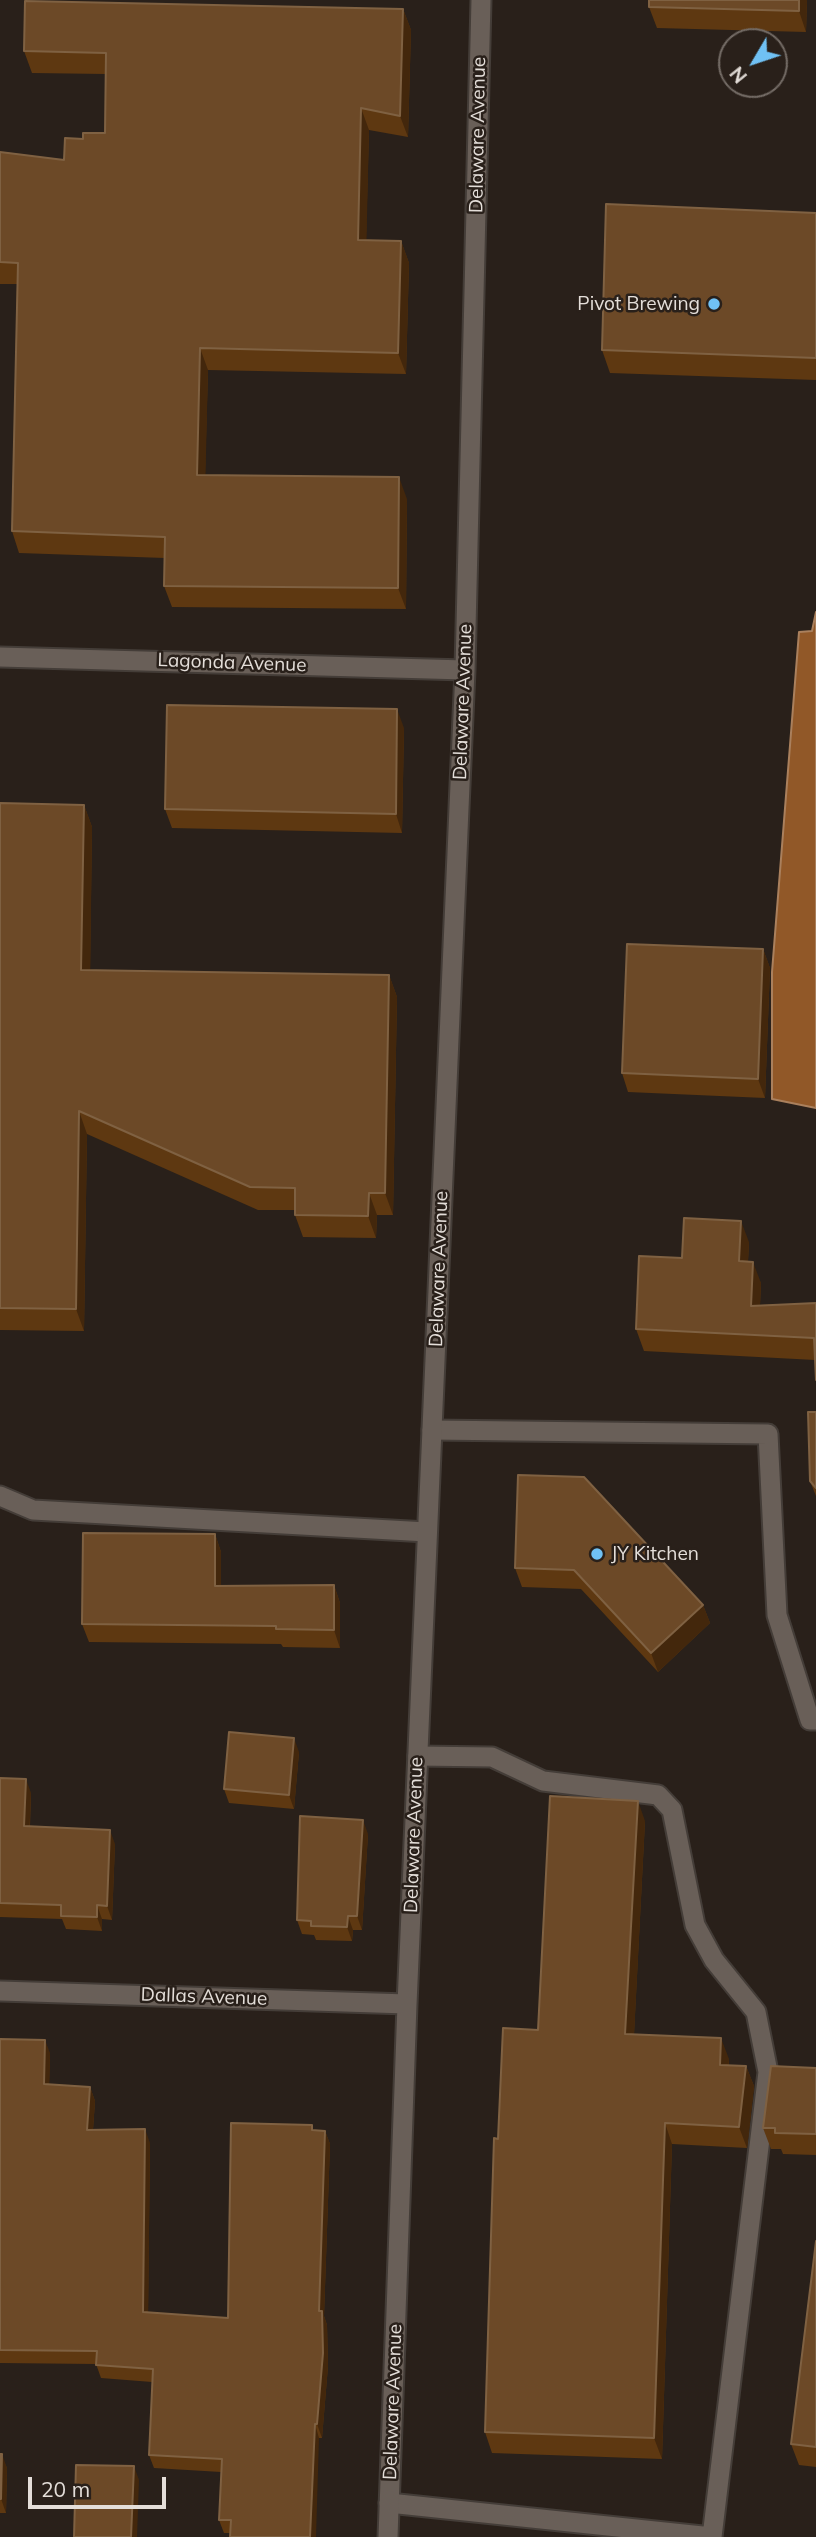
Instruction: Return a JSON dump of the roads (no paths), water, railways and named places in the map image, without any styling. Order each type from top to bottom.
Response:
[{"type":"street","name":"Delaware Avenue","points":[[388,2537],[407,2004],[465,670],[481,0]]},
{"type":"street","name":"Lagonda Avenue","points":[[0,657],[465,670]]},
{"type":"street","points":[[432,1430],[768,1434],[777,1615],[810,1720],[816,1720]]},
{"type":"street","points":[[0,1496],[33,1510],[427,1532]]},
{"type":"street","points":[[389,2503],[712,2537],[768,2072],[756,2012],[714,1960],[695,1925],[672,1810],[658,1795],[543,1781],[492,1757],[418,1756]]},
{"type":"street","name":"Dallas Avenue","points":[[0,1990],[407,2004]]},
{"type":"place","name":"Pivot Brewing","points":[[714,304]]},
{"type":"place","name":"JY Kitchen","points":[[597,1554]]}]
